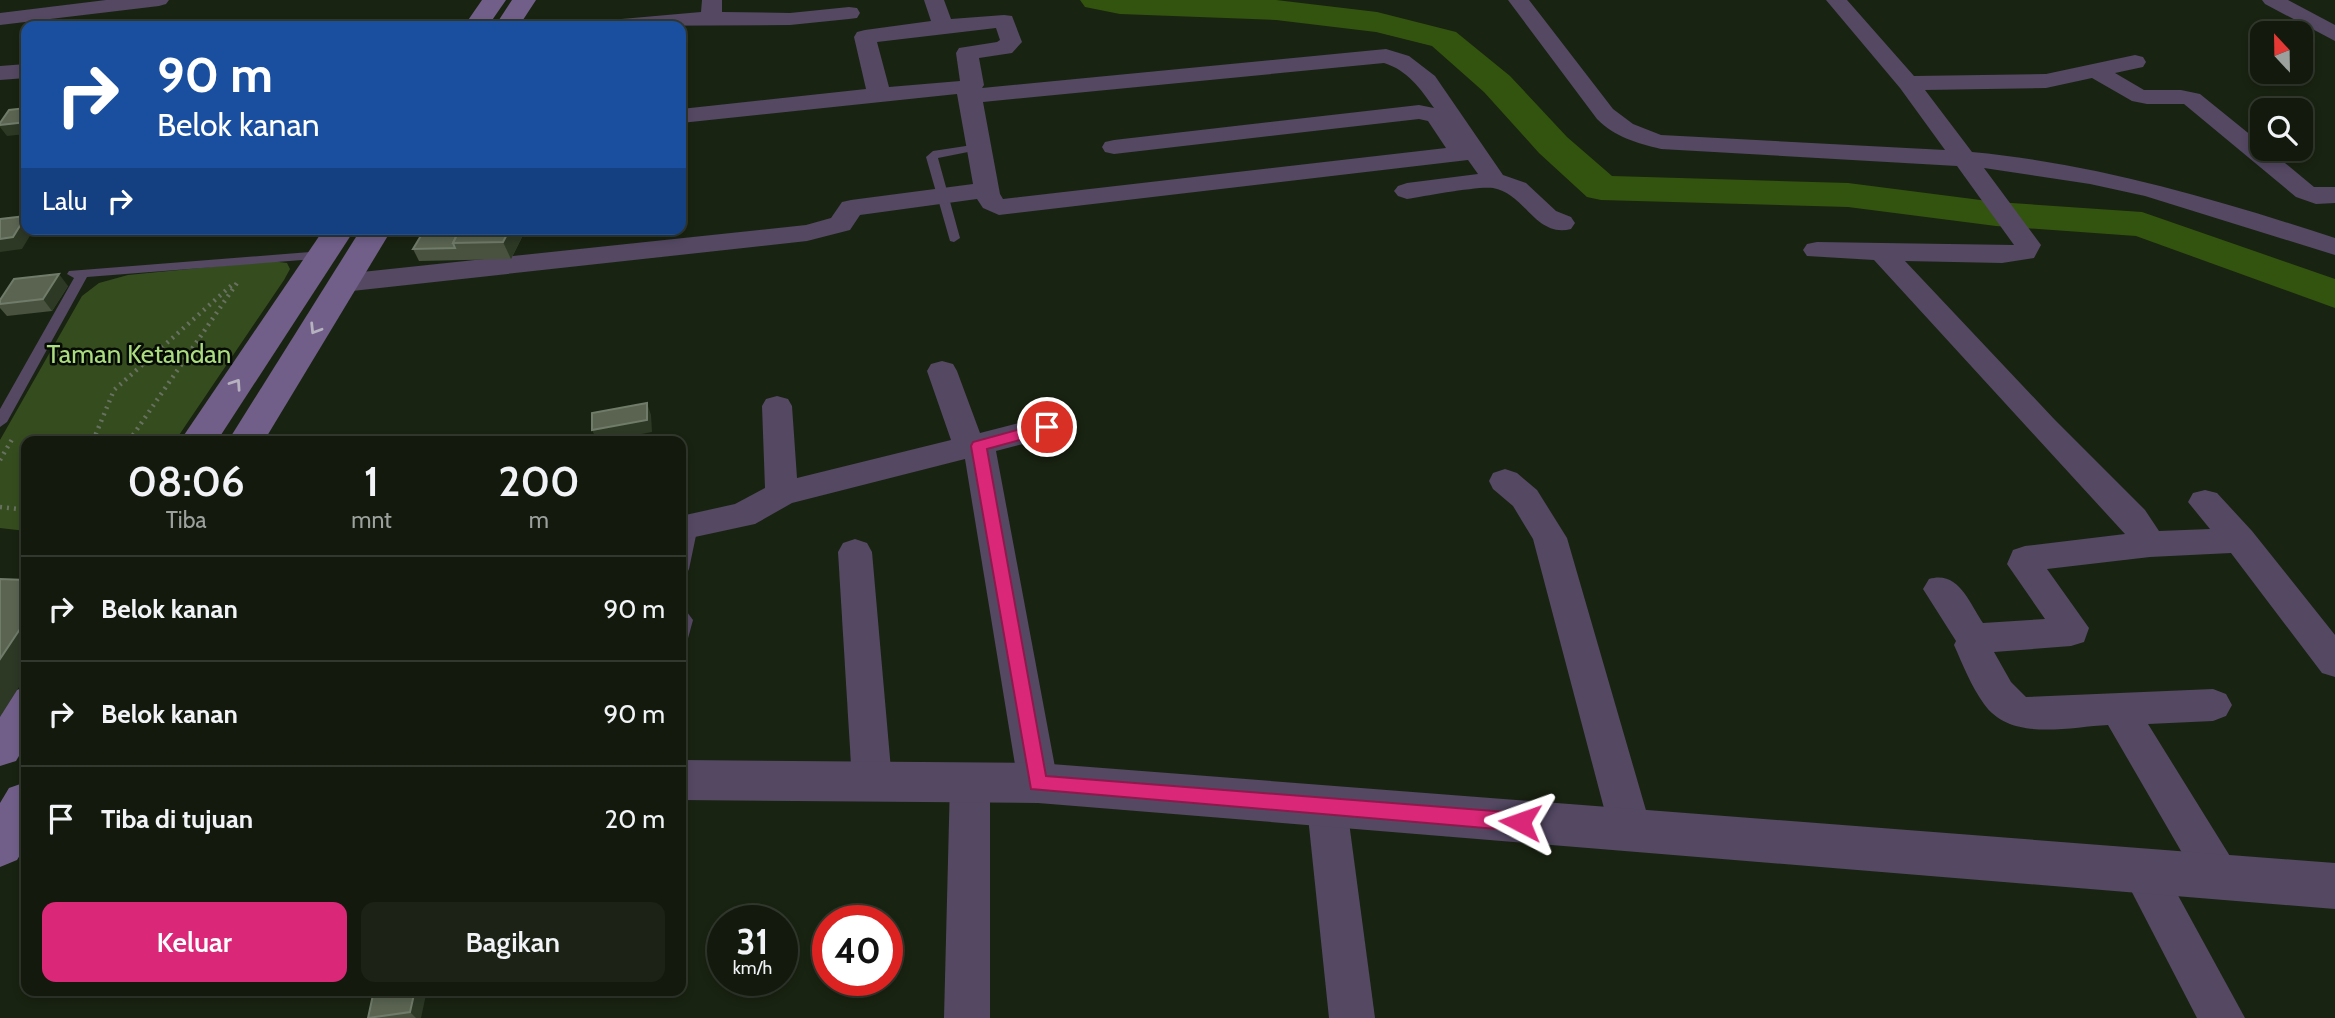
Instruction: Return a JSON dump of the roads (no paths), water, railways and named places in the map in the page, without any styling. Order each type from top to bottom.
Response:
[{"type":"main road","points":[[479,21],[494,0]]},
{"type":"main road","points":[[510,21],[524,0]]},
{"type":"main road","points":[[249,436],[373,235]]},
{"type":"main road","points":[[201,436],[331,242]]},
{"type":"main road","points":[[0,747],[21,713]]},
{"type":"main road","points":[[0,845],[21,811]]},
{"type":"street","points":[[0,19],[60,6],[162,0]]},
{"type":"street","points":[[147,21],[162,0]]},
{"type":"street","points":[[934,0],[943,26]]},
{"type":"street","points":[[1518,0],[1605,114],[1618,127],[1635,137],[1661,142],[1963,159],[2047,168],[2120,182],[2335,247]]},
{"type":"street","points":[[1817,250],[2002,255],[2024,252],[2028,245],[1908,83],[1836,0]]},
{"type":"street","points":[[2272,0],[2335,34]]},
{"type":"street","points":[[640,21],[711,9],[790,19],[846,7],[865,37],[878,95]]},
{"type":"street","points":[[865,37],[1004,21],[1011,42],[1004,48],[967,53],[972,85],[967,92],[986,190],[992,204],[999,208],[1469,153]]},
{"type":"street","points":[[686,115],[955,87],[967,92],[1386,55],[1401,61],[1427,81],[1469,153]]},
{"type":"street","points":[[1908,83],[2046,81],[2135,62]]},
{"type":"street","points":[[0,73],[21,71]]},
{"type":"street","points":[[2097,71],[2130,92],[2146,97],[2183,96],[2192,99],[2305,192],[2316,196],[2335,195]]},
{"type":"street","points":[[1131,194],[1111,139],[1419,112],[1437,116],[1494,180]]},
{"type":"street","points":[[1407,191],[1494,180],[1517,188],[1547,217],[1562,223]]},
{"type":"street","points":[[343,284],[807,233],[835,227],[851,208],[986,190]]},
{"type":"street","points":[[1882,252],[2044,428],[2133,519],[2150,544]]},
{"type":"street","points":[[942,371],[974,447],[1038,783]]},
{"type":"street","points":[[776,406],[782,494]]},
{"type":"street","points":[[686,527],[743,515],[782,494],[1047,427]]},
{"type":"street","points":[[1505,481],[1525,498],[1550,538],[1631,831]]},
{"type":"street","points":[[2205,502],[2240,540],[2335,662]]},
{"type":"street","points":[[1975,640],[2071,632],[2071,628],[2024,564],[2025,559],[2150,544],[2240,540]]},
{"type":"street","points":[[855,552],[872,781]]},
{"type":"street","points":[[1941,589],[1975,640]]},
{"type":"street","points":[[1975,640],[1972,645],[2009,708],[2022,713],[2213,705]]},
{"type":"street","points":[[2119,709],[2218,875]]},
{"type":"street","points":[[686,780],[1038,783],[2335,886]]},
{"type":"street","points":[[967,1018],[970,782]]},
{"type":"street","points":[[1327,807],[1352,1018]]},
{"type":"street","points":[[2142,871],[2222,1018]]},
{"type":"lane","points":[[954,238],[941,196],[933,155],[979,147]]},
{"type":"lane","points":[[0,422],[78,274],[331,242]]},
{"type":"waterway","points":[[1097,0],[1120,4],[1276,10],[1377,22],[1444,39],[1497,84],[1553,145],[1601,188],[1848,195],[1996,214],[2142,224],[2335,294]]},
{"type":"park label","name":"Taman Ketandan","points":[[139,354]]}]
